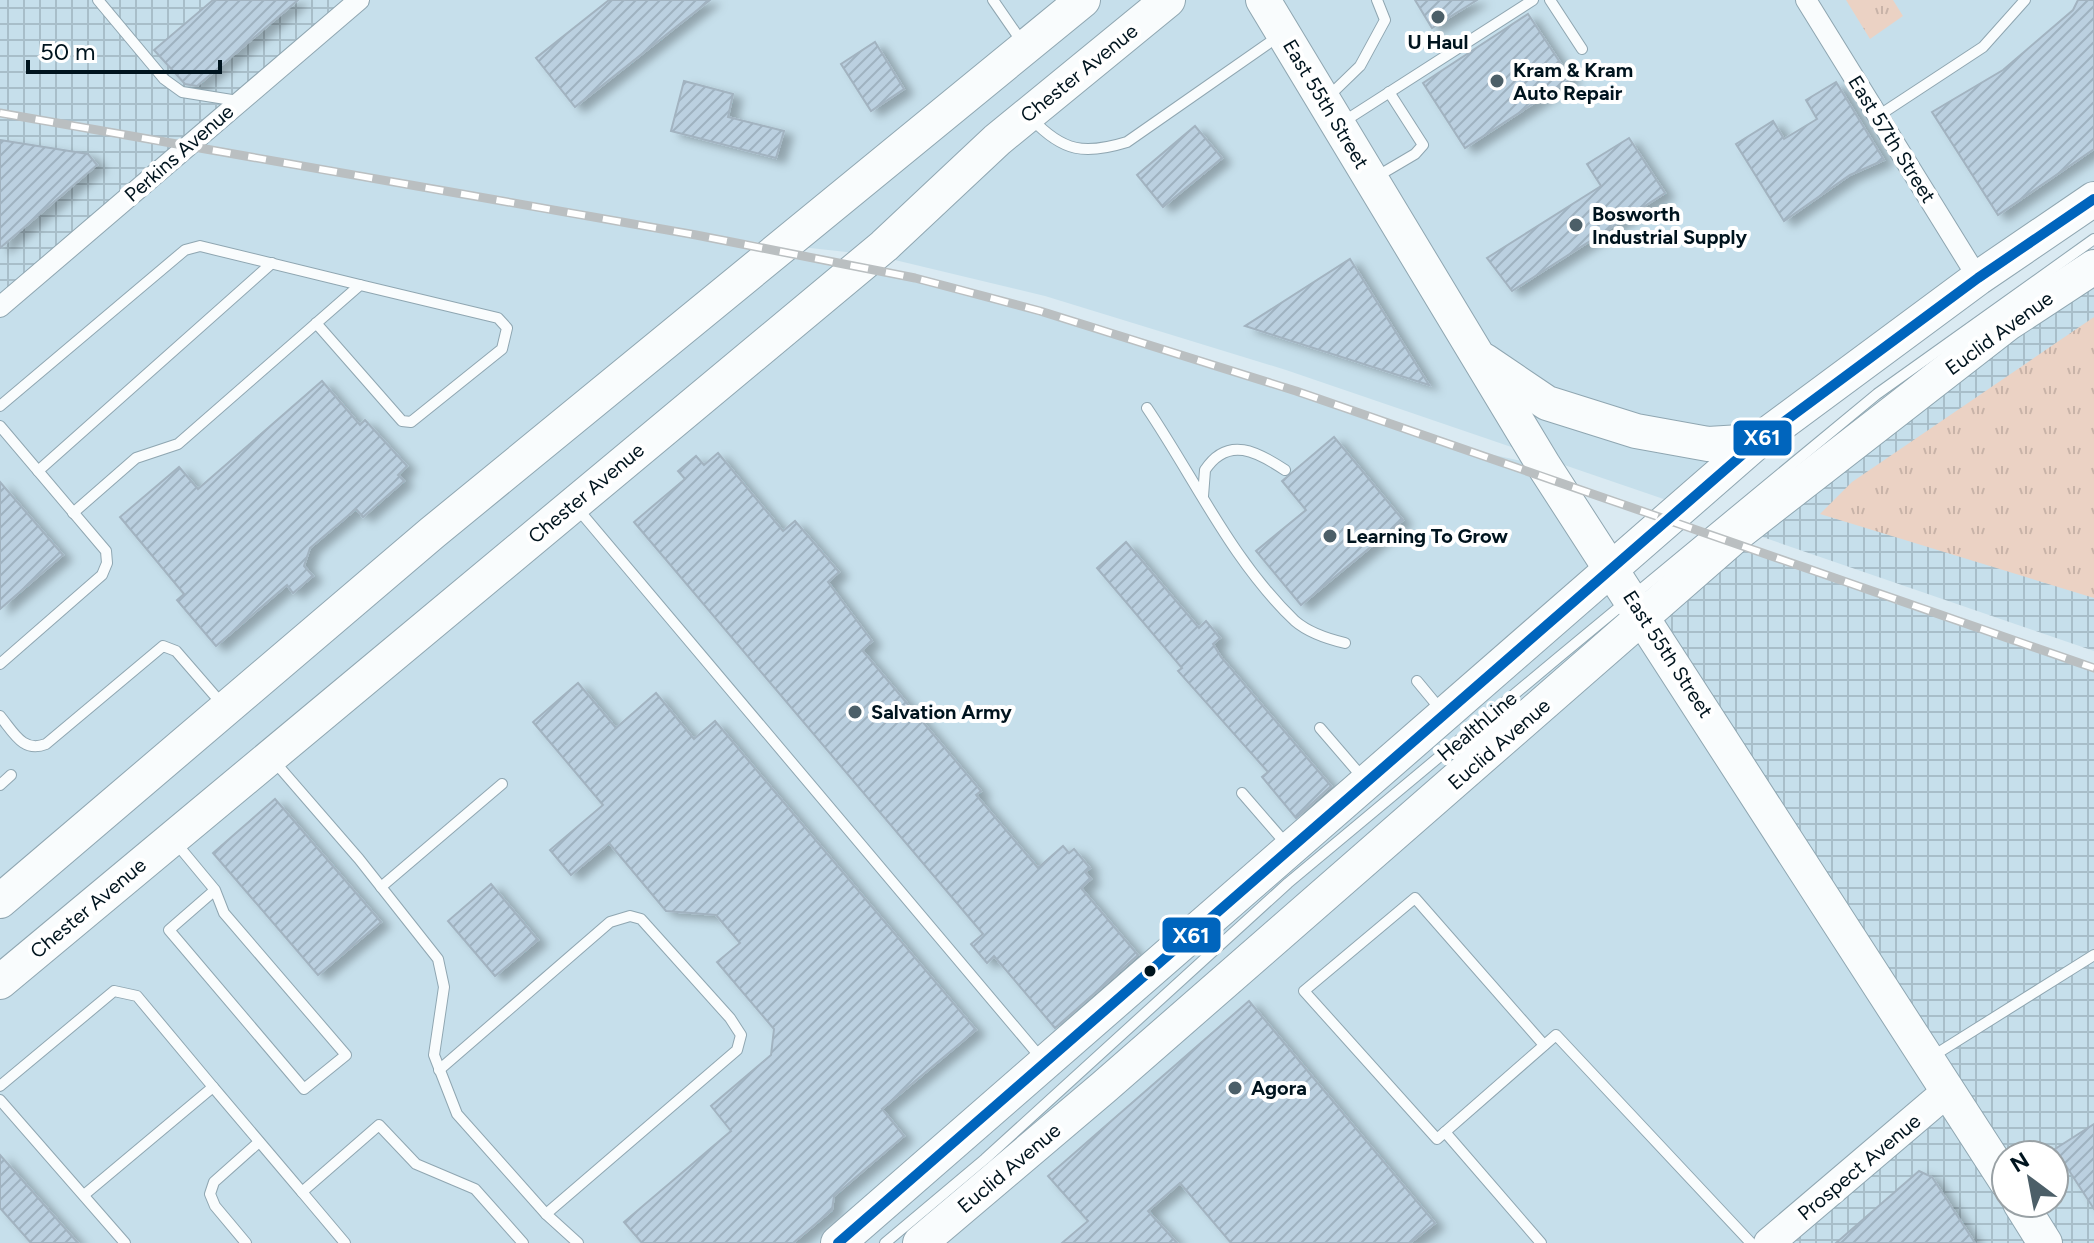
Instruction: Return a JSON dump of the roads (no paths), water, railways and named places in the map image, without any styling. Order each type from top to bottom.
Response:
[{"type":"main road","points":[[3,892],[432,533],[1083,0]]},
{"type":"main road","name":"Chester Avenue","points":[[0,982],[884,246],[1028,114],[1168,0]]},
{"type":"main road","name":"East 55th Street","points":[[1263,0],[1477,355],[1612,570],[1990,1155]]},
{"type":"main road","points":[[838,1243],[1758,441],[1978,278],[2094,199]]},
{"type":"main road","name":"Euclid Avenue","points":[[920,1243],[1637,607],[2007,324],[2094,267]]},
{"type":"main road","points":[[1477,355],[1547,403],[1636,431],[1708,444],[1758,441]]},
{"type":"main road","points":[[2030,1219],[2045,1243]]},
{"type":"street","name":"Perkins Avenue","points":[[0,307],[359,0]]},
{"type":"street","name":"East 57th Street","points":[[1806,0],[1978,278]]},
{"type":"street","name":"Prospect Avenue","points":[[1782,1239],[1949,1090]]},
{"type":"lane","points":[[98,0],[164,79],[182,92],[240,101]]},
{"type":"lane","points":[[993,0],[1025,47]]},
{"type":"lane","points":[[1332,113],[1385,20],[1377,0]]},
{"type":"lane","points":[[1332,113],[1389,92],[1533,0]]},
{"type":"lane","points":[[1550,0],[1582,49]]},
{"type":"lane","points":[[1878,116],[1983,47],[2025,0]]},
{"type":"lane","points":[[1028,114],[1046,134],[1074,150],[1103,149],[1127,142],[1283,33]]},
{"type":"lane","points":[[1371,180],[1415,154],[1423,145],[1389,92]]},
{"type":"lane","name":"HealthLine","points":[[885,1243],[985,1159],[1288,883],[1637,607],[1877,394],[2094,239]]},
{"type":"lane","points":[[0,406],[185,250],[200,246],[498,318],[507,328],[502,349],[411,422],[402,421],[316,323]]},
{"type":"lane","points":[[38,471],[272,263]]},
{"type":"lane","points":[[73,513],[136,458],[178,444],[360,285]]},
{"type":"lane","points":[[1147,408],[1185,464],[1203,502],[1243,558],[1296,622],[1323,638],[1345,643]]},
{"type":"lane","points":[[0,426],[106,551],[107,563],[102,575],[0,664]]},
{"type":"lane","points":[[1203,502],[1205,470],[1226,453],[1242,449],[1256,451],[1285,470]]},
{"type":"lane","points":[[573,504],[1045,1063]]},
{"type":"lane","points":[[0,716],[24,745],[35,749],[46,744],[163,646],[176,651],[225,709]]},
{"type":"lane","points":[[1417,681],[1445,715]]},
{"type":"lane","points":[[1320,728],[1367,783]]},
{"type":"lane","points":[[270,757],[438,959],[444,987],[434,1055],[457,1114],[546,1214],[578,1243]]},
{"type":"lane","points":[[0,785],[11,775]]},
{"type":"lane","points":[[381,887],[502,784]]},
{"type":"lane","points":[[1242,793],[1291,850]]},
{"type":"lane","points":[[172,839],[215,890],[224,913],[346,1055],[304,1089],[169,930],[215,890]]},
{"type":"lane","points":[[1544,1045],[1415,898],[1304,991],[1437,1139],[1556,1035],[1751,1243]]},
{"type":"lane","points":[[439,1070],[610,922],[630,916],[641,919],[730,1018],[741,1035],[737,1050],[546,1214]]},
{"type":"lane","points":[[1929,1059],[2094,955]]},
{"type":"lane","points":[[0,1086],[114,991],[127,991],[137,996],[345,1243]]},
{"type":"lane","points":[[84,1195],[213,1087]]},
{"type":"lane","points":[[0,1100],[125,1243]]},
{"type":"lane","points":[[302,1192],[379,1125],[416,1164],[475,1189],[523,1243]]},
{"type":"lane","points":[[1445,1132],[1541,1243]]},
{"type":"lane","points":[[246,1243],[215,1206],[210,1194],[214,1182],[259,1142]]},
{"type":"railway","points":[[0,113],[696,235],[915,278],[1040,311],[1296,391],[2094,668]]},
{"type":"place","name":"U Haul","points":[[1438,17]]},
{"type":"place","name":"Kram & Kram Auto Repair","points":[[1497,81]]},
{"type":"place","name":"Bosworth Industrial Supply","points":[[1576,225]]},
{"type":"place","name":"Learning To Grow","points":[[1330,536]]},
{"type":"place","name":"Salvation Army","points":[[855,712]]},
{"type":"place","name":"Agora","points":[[1235,1088]]}]
